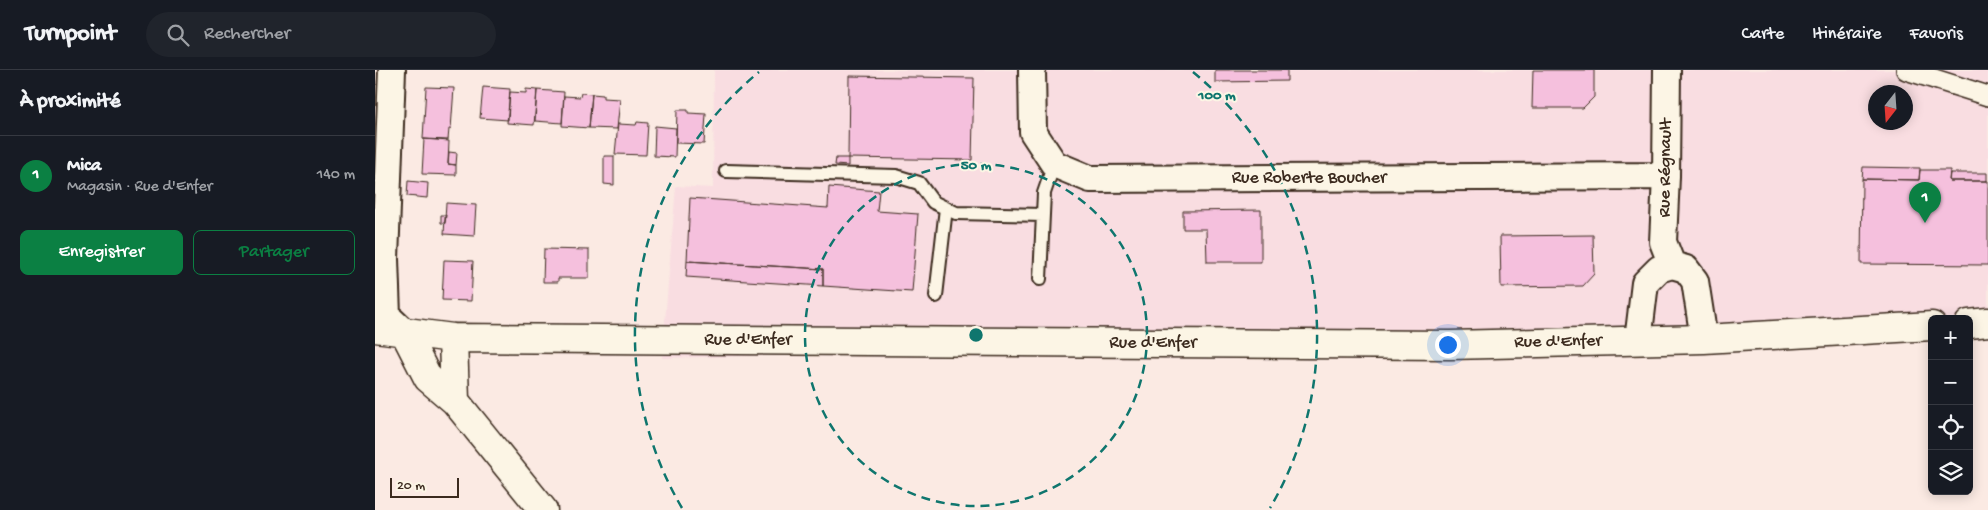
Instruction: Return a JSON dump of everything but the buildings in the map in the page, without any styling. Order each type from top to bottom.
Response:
[{"type":"street","points":[[392,70],[385,258],[387,316],[405,333],[428,378],[455,400],[543,510]]},
{"type":"street","points":[[1032,70],[1033,132],[1054,164]]},
{"type":"street","name":"Rue Régnault","points":[[1667,70],[1663,242],[1672,265]]},
{"type":"street","points":[[1906,70],[1988,96]]},
{"type":"street","name":"Rue Roberte Boucher","points":[[1054,164],[1090,179],[1666,176]]},
{"type":"street","points":[[1638,341],[1645,283],[1659,269],[1672,265],[1686,269],[1695,282],[1704,339]]},
{"type":"street","points":[[1973,324],[1988,322]]},
{"type":"street","name":"Rue d'Enfer","points":[[375,328],[453,338],[1440,344],[1704,339],[1928,326]]},
{"type":"street","points":[[453,338],[455,400]]},
{"type":"lane","points":[[1040,279],[1044,193],[1054,164]]},
{"type":"lane","points":[[725,172],[896,176],[919,183],[933,202],[956,212],[1043,215]]},
{"type":"lane","points":[[936,296],[946,208]]},
{"type":"shaded area","points":[[714,70],[1988,70],[1988,328],[1973,321],[1973,315],[1928,315],[1928,329],[662,358],[676,186],[713,188]]},
{"type":"place","name":"Mica","points":[[1925,223]]}]
